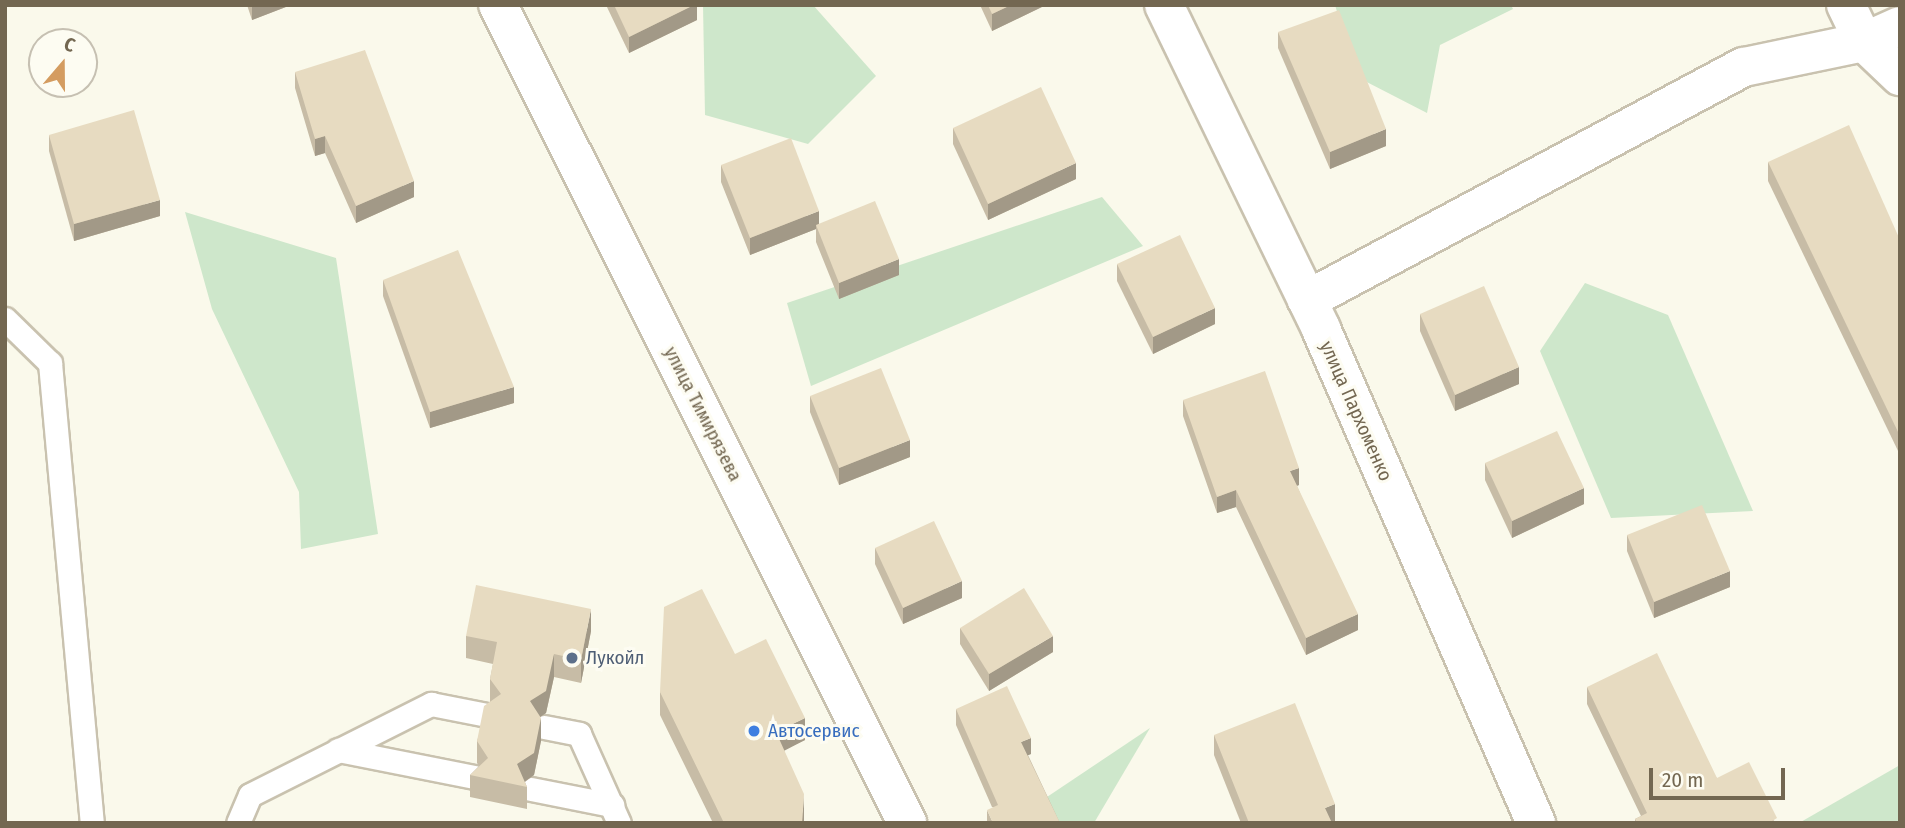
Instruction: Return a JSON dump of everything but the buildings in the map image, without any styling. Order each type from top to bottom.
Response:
[{"type":"street","name":"улица Тимирязева","points":[[498,5],[908,823]]},
{"type":"street","name":"улица Пархоменко","points":[[1164,5],[1307,300],[1536,823]]},
{"type":"street","points":[[1846,5],[1864,42],[1900,75]]},
{"type":"street","points":[[1307,300],[1744,67],[1864,42],[1900,26]]},
{"type":"lane","points":[[5,319],[50,363],[92,823]]},
{"type":"lane","points":[[238,823],[250,795],[431,704],[487,715]]},
{"type":"lane","points":[[544,727],[579,734],[615,814]]},
{"type":"lane","points":[[338,750],[474,777]]},
{"type":"lane","points":[[531,789],[615,814]]},
{"type":"green space","points":[[703,5],[813,5],[876,76],[808,144],[705,115]]},
{"type":"green space","points":[[1335,5],[1511,5],[1513,9],[1440,45],[1427,113],[1357,77]]},
{"type":"green space","points":[[1102,197],[1143,246],[811,386],[787,303]]},
{"type":"green space","points":[[185,212],[336,258],[378,534],[301,549],[299,492],[212,309]]},
{"type":"green space","points":[[1585,283],[1668,315],[1753,511],[1611,518],[1540,351]]},
{"type":"green space","points":[[1150,728],[1094,823],[1053,823],[1041,801]]},
{"type":"green space","points":[[1900,765],[1900,823],[1799,823]]},
{"type":"place","name":"Лукойл","points":[[572,658]]},
{"type":"place","name":"Автосервис","points":[[754,731]]}]
